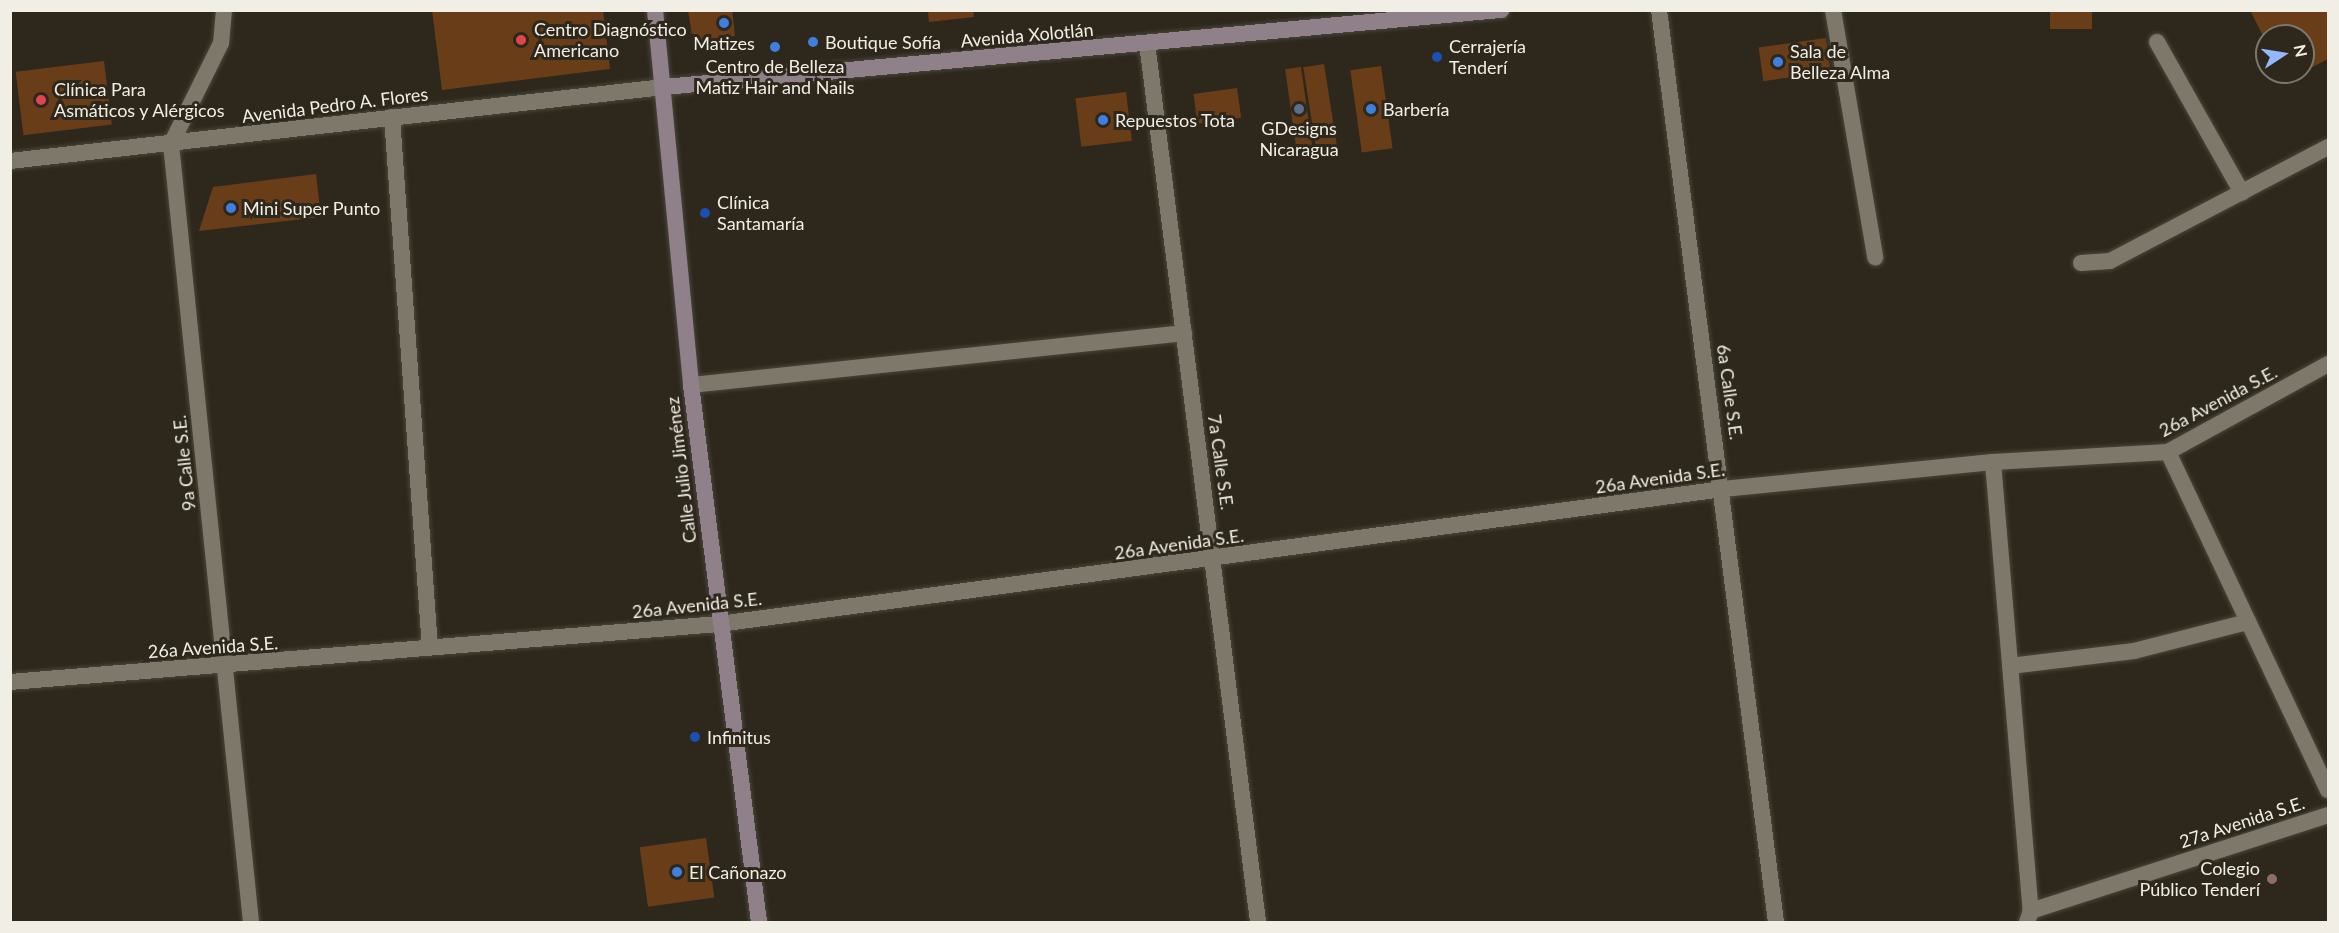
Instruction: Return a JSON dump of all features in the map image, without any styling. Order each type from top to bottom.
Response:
[{"type":"main road","name":"Calle Julio Jiménez","points":[[655,10],[691,385],[719,624],[759,922]]},
{"type":"main road","name":"Avenida Xolotlán","points":[[664,87],[1500,10]]},
{"type":"street","points":[[171,144],[221,43],[224,10]]},
{"type":"street","name":"6a Calle S.E.","points":[[1659,10],[1723,489],[1776,922]]},
{"type":"street","points":[[1833,10],[1875,257]]},
{"type":"street","points":[[2157,42],[2242,193]]},
{"type":"street","name":"7a Calle S.E.","points":[[1147,43],[1215,559],[1258,922]]},
{"type":"street","name":"Avenida Pedro A. Flores","points":[[10,161],[664,87]]},
{"type":"street","points":[[392,117],[430,648]]},
{"type":"street","name":"9a Calle S.E.","points":[[171,144],[251,922]]},
{"type":"street","points":[[2081,263],[2110,261],[2328,147]]},
{"type":"street","points":[[691,385],[1184,333]]},
{"type":"street","name":"26a Avenida S.E.","points":[[10,682],[719,624],[1723,489],[1993,462],[2168,452],[2327,369]]},
{"type":"street","points":[[2168,452],[2328,790]]},
{"type":"street","points":[[1993,462],[2029,917]]},
{"type":"street","points":[[2010,666],[2134,651],[2248,622]]},
{"type":"street","name":"27a Avenida S.E.","points":[[2029,917],[2328,815]]},
{"type":"building","name":"Centro Diagnóstico Americano","points":[[432,10],[603,10],[610,69],[442,90]]},
{"type":"building","points":[[688,10],[732,10],[735,36],[693,42]]},
{"type":"building","points":[[928,10],[973,10],[974,17],[929,22]]},
{"type":"building","points":[[2050,10],[2092,10],[2092,29],[2050,29]]},
{"type":"building","points":[[2250,10],[2328,10],[2328,59],[2315,66],[2315,24],[2257,24]]},
{"type":"building","points":[[1826,38],[1831,72],[1763,81],[1759,47]]},
{"type":"building","points":[[104,61],[112,125],[23,135],[16,72]]},
{"type":"building","points":[[1324,64],[1337,147],[1316,150],[1303,67]]},
{"type":"building","name":"Barbería","points":[[1381,66],[1393,148],[1362,153],[1350,70]]},
{"type":"building","name":"GDesigns Nicaragua","points":[[1301,67],[1313,149],[1297,151],[1285,69]]},
{"type":"building","points":[[1237,88],[1241,118],[1198,124],[1193,94]]},
{"type":"building","name":"Repuestos Tota","points":[[1126,92],[1132,141],[1081,147],[1075,98]]},
{"type":"building","points":[[316,174],[321,217],[199,231],[213,187]]},
{"type":"building","name":"El Cañonazo","points":[[706,838],[714,897],[648,907],[640,847]]},
{"type":"place","name":"Matizes","points":[[724,23]]},
{"type":"place","name":"Centro Diagnóstico Americano","points":[[521,40]]},
{"type":"place","name":"Boutique Sofía","points":[[813,42]]},
{"type":"place","name":"Centro de Belleza Matiz Hair and Nails","points":[[775,47]]},
{"type":"place","name":"Cerrajería Tenderí","points":[[1437,57]]},
{"type":"place","name":"Sala de Belleza Alma","points":[[1778,62]]},
{"type":"place","name":"Clínica Para Asmáticos y Alérgicos","points":[[41,100]]},
{"type":"place","name":"GDesigns Nicaragua","points":[[1299,109]]},
{"type":"place","name":"Barbería","points":[[1371,109]]},
{"type":"place","name":"Repuestos Tota","points":[[1103,120]]},
{"type":"place","name":"Mini Super Punto","points":[[231,208]]},
{"type":"place","name":"Clínica Santamaría","points":[[705,213]]},
{"type":"place","name":"Infinitus","points":[[695,737]]},
{"type":"place","name":"El Cañonazo","points":[[677,872]]},
{"type":"place","name":"Colegio Público Tenderí","points":[[2272,879]]}]
